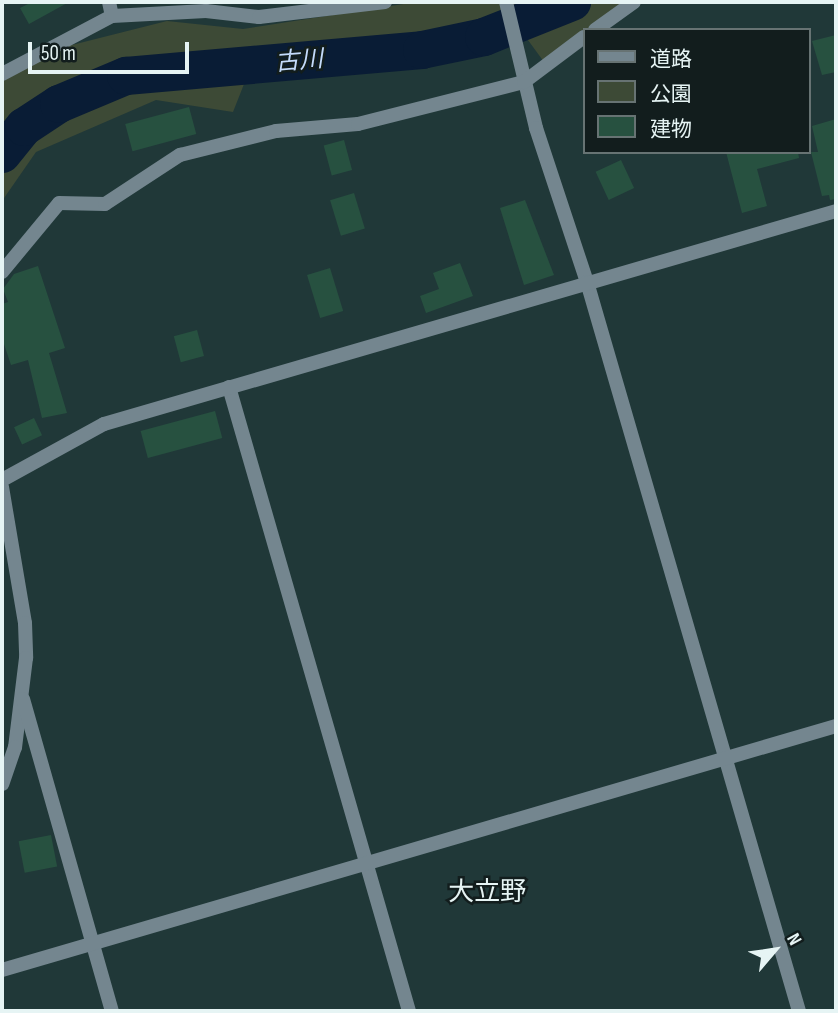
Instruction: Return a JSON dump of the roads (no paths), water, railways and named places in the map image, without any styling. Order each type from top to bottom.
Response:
[{"type":"street","points":[[2,74],[111,9],[206,11],[259,17],[385,2]]},
{"type":"street","points":[[506,2],[524,82],[587,282],[799,1011]]},
{"type":"street","points":[[598,28],[634,2]]},
{"type":"street","points":[[2,272],[59,203],[105,204],[180,155],[276,131],[358,124],[524,82],[582,38]]},
{"type":"street","points":[[2,480],[104,424],[836,211]]},
{"type":"street","points":[[229,387],[409,1011]]},
{"type":"street","points":[[2,487],[24,622],[23,699],[15,747],[2,784]]},
{"type":"street","points":[[23,699],[112,1011]]},
{"type":"street","points":[[2,970],[836,726]]},
{"type":"waterway","name":"古川","points":[[2,154],[24,127],[59,104],[126,76],[422,50],[484,37],[572,2]]},
{"type":"district","name":"大立野","points":[[487,893]]}]
